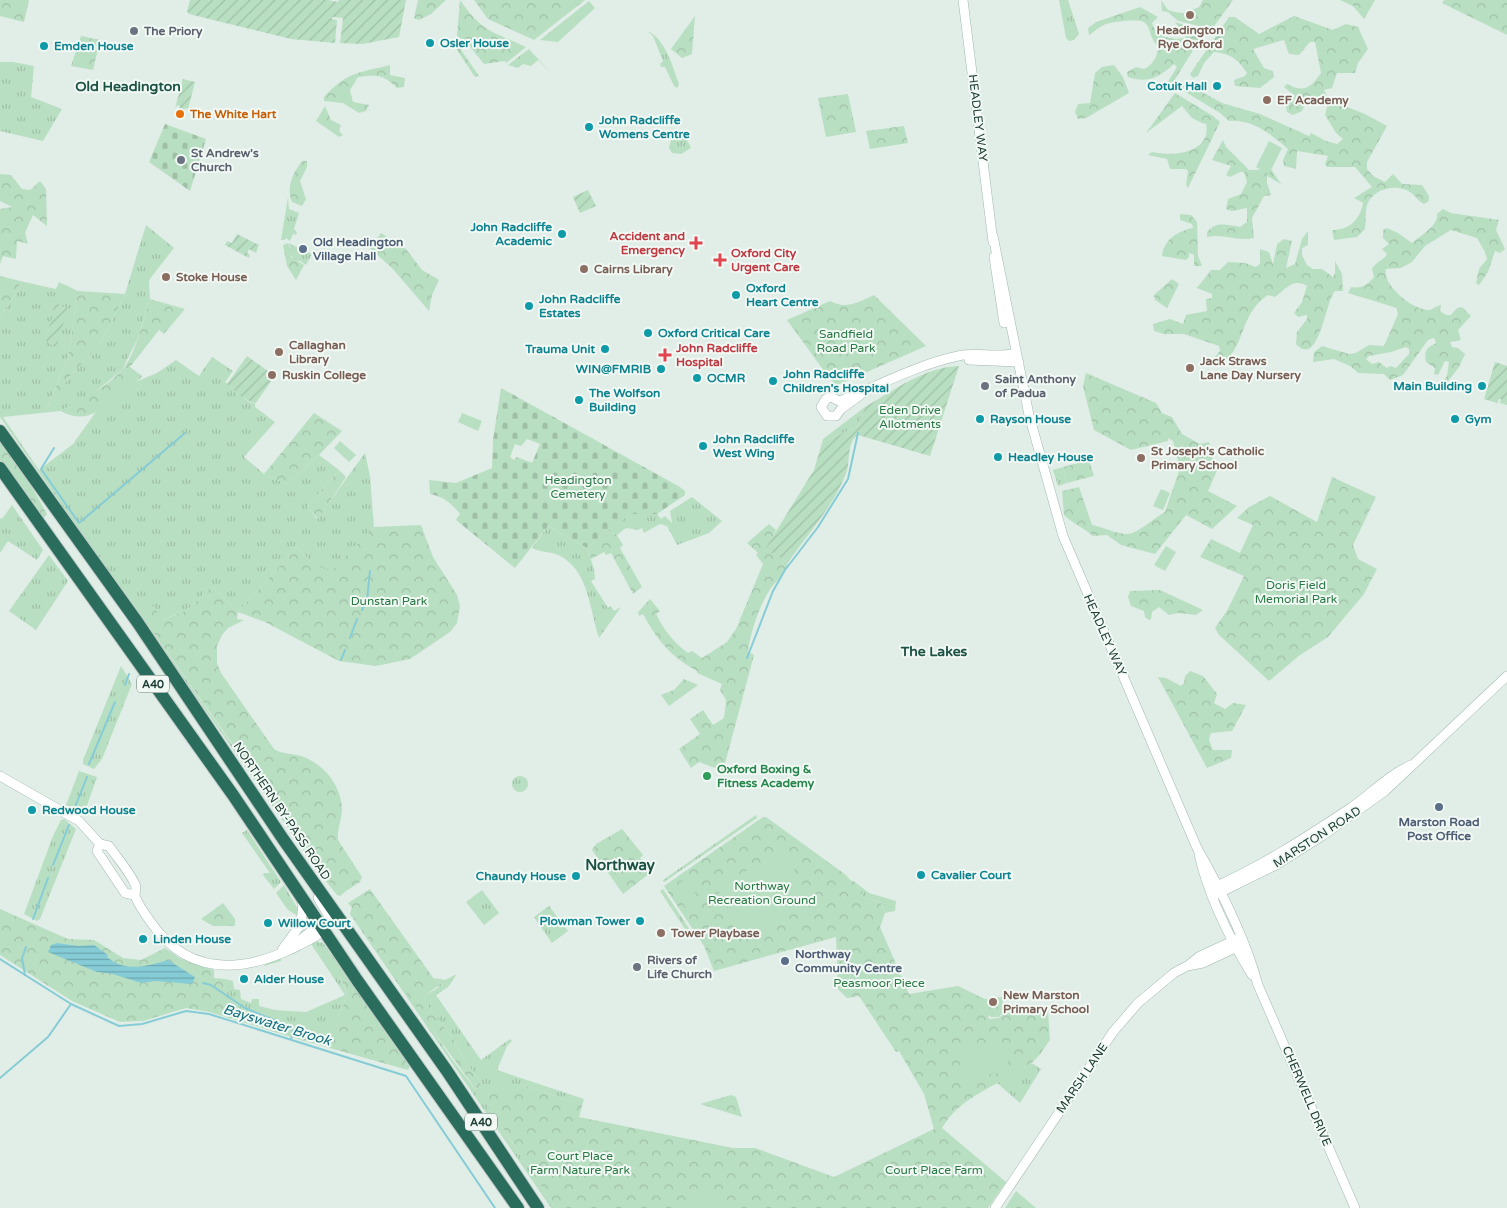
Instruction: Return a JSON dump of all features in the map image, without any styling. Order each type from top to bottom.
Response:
[{"type":"highway","name":"NORTHERN BY-PASS ROAD","points":[[0,431],[138,623],[307,872],[447,1071],[538,1208]]},
{"type":"highway","name":"A40","points":[[0,468],[233,795],[303,902],[324,925],[518,1208]]},
{"type":"main road","name":"HEADLEY WAY","points":[[963,0],[993,236],[996,277],[1029,415],[1063,536],[1198,849],[1210,867],[1215,893]]},
{"type":"main road","points":[[840,405],[867,390],[913,369],[950,359],[1015,358]]},
{"type":"main road","name":"MARSTON ROAD","points":[[1215,893],[1351,808],[1399,771],[1411,765],[1475,708],[1507,676]]},
{"type":"main road","points":[[0,776],[81,822],[100,844],[109,846],[136,885],[137,891],[134,895]]},
{"type":"main road","points":[[100,844],[97,852],[125,893],[134,895],[165,940],[181,954],[201,962],[217,966],[239,965],[292,947],[324,925],[343,924]]},
{"type":"main road","points":[[307,872],[317,897],[324,925]]},
{"type":"main road","name":"CHERWELL DRIVE","points":[[1215,893],[1258,984],[1355,1208]]},
{"type":"main road","points":[[280,952],[301,924],[303,902]]},
{"type":"main road","name":"CHERWELL DRIVE","points":[[1239,942],[1243,959],[1258,984]]},
{"type":"main road","name":"MARSH LANE","points":[[994,1208],[1118,1025],[1162,981],[1188,966],[1200,956],[1215,953],[1239,942]]},
{"type":"green space","points":[[0,0],[29,0],[24,22],[0,16]]},
{"type":"green space","points":[[190,0],[328,0],[338,2],[339,0],[406,0],[399,37],[362,44],[340,43],[343,18],[332,17],[332,19],[337,20],[335,43],[291,39],[189,14],[187,11]]},
{"type":"green space","points":[[418,0],[446,0],[431,14],[419,20],[414,18]]},
{"type":"green space","points":[[460,0],[475,19],[489,30],[526,47],[506,63],[505,61],[484,64],[468,44],[457,36]]},
{"type":"green space","points":[[474,0],[585,0],[534,40],[488,19]]},
{"type":"green space","points":[[1059,0],[1068,0],[1079,34],[1074,40],[1069,41],[1066,38]]},
{"type":"green space","points":[[1161,0],[1168,10],[1183,13],[1199,7],[1203,0],[1233,0],[1212,29],[1178,21],[1168,12],[1162,11]]},
{"type":"green space","points":[[1340,0],[1375,0],[1364,19],[1353,6]]},
{"type":"green space","points":[[1444,0],[1507,0],[1507,35],[1442,3]]},
{"type":"green space","points":[[589,1],[595,8],[558,42],[540,40]]},
{"type":"green space","points":[[1140,7],[1158,17],[1152,23],[1157,32],[1165,37],[1175,39],[1186,38],[1175,22],[1205,31],[1169,89],[1166,85],[1177,67],[1174,64],[1153,78],[1142,80],[1128,77],[1127,72],[1136,67],[1144,69],[1150,65],[1157,53],[1158,46],[1145,23],[1120,21],[1110,23],[1089,35],[1088,28],[1096,22]]},
{"type":"green space","points":[[695,16],[692,54],[682,58],[671,49]]},
{"type":"green space","points":[[1294,16],[1333,30],[1346,24],[1358,27],[1368,49],[1358,63],[1355,73],[1337,73],[1332,88],[1324,90],[1327,96],[1321,100],[1306,102],[1302,111],[1293,115],[1287,112],[1286,107],[1295,96],[1284,87],[1287,84],[1298,88],[1307,88],[1321,73],[1315,42],[1310,42],[1299,55],[1289,54],[1284,40],[1253,49],[1264,68],[1273,71],[1274,77],[1260,88],[1235,86],[1234,80],[1245,76],[1247,73],[1234,58],[1220,53],[1214,52],[1204,63],[1198,76],[1193,78],[1190,74],[1229,17],[1235,17],[1259,34]]},
{"type":"green space","points":[[647,31],[659,40],[668,54],[679,84],[677,88],[674,86],[665,67],[661,67],[660,64],[663,61],[653,36]]},
{"type":"green space","points":[[81,36],[100,40],[93,70],[71,66]]},
{"type":"green space","points":[[458,46],[465,47],[461,50],[479,76],[475,77],[457,50]]},
{"type":"green space","points":[[529,49],[550,72],[538,60],[531,66],[523,64],[518,68],[508,65]]},
{"type":"green space","points":[[0,62],[13,62],[34,66],[31,97],[62,109],[43,141],[0,131]]},
{"type":"green space","points":[[390,65],[390,75],[405,78],[404,87],[397,88],[379,76],[370,76],[358,77],[350,90],[353,102],[369,105],[366,111],[359,113],[343,103],[324,101],[324,97],[332,89],[347,78],[361,72]]},
{"type":"green space","points":[[1114,65],[1123,77],[1129,93],[1086,118],[1078,119],[1075,112],[1078,104],[1090,103],[1095,73],[1102,67]]},
{"type":"green space","points":[[183,79],[195,82],[188,109],[185,108],[184,111],[179,109],[180,106],[178,105],[175,108]]},
{"type":"green space","points":[[1180,83],[1189,85],[1222,103],[1260,114],[1309,136],[1311,133],[1326,141],[1337,144],[1343,139],[1336,133],[1325,115],[1329,100],[1365,114],[1387,126],[1367,162],[1367,169],[1373,176],[1385,182],[1393,174],[1402,184],[1422,185],[1429,196],[1429,201],[1424,204],[1404,189],[1391,188],[1379,191],[1370,199],[1367,205],[1365,229],[1357,237],[1334,240],[1332,230],[1344,228],[1353,223],[1362,209],[1363,203],[1354,198],[1372,187],[1355,167],[1327,167],[1325,164],[1328,156],[1297,151],[1296,169],[1284,166],[1283,160],[1288,149],[1275,138],[1246,122],[1229,121],[1220,113],[1179,88]]},
{"type":"green space","points":[[1175,93],[1220,122],[1188,188],[1186,185],[1188,171],[1186,169],[1170,169],[1167,159],[1148,155],[1152,152],[1171,154],[1190,151],[1203,141],[1206,133],[1206,123],[1204,124],[1192,118],[1182,106],[1146,133]]},
{"type":"green space","points":[[848,94],[856,132],[826,137],[818,98]]},
{"type":"green space","points":[[325,106],[331,120],[341,125],[339,131],[343,135],[339,137],[316,121]]},
{"type":"green space","points":[[165,124],[206,139],[190,191],[149,162]]},
{"type":"green space","points":[[904,126],[908,143],[870,149],[866,131]]},
{"type":"green space","points":[[683,134],[690,138],[687,140],[691,148],[681,154],[672,153],[669,148],[671,140]]},
{"type":"green space","points":[[1223,140],[1226,147],[1249,170],[1271,169],[1281,184],[1267,176],[1271,195],[1264,196],[1252,218],[1254,238],[1207,237],[1207,232],[1214,226],[1240,227],[1247,222],[1247,208],[1232,211],[1226,209],[1228,199],[1241,194],[1247,182],[1244,172],[1230,177],[1226,175],[1231,166],[1212,160]]},
{"type":"green space","points":[[1269,141],[1282,148],[1269,174],[1256,167]]},
{"type":"green space","points":[[302,161],[307,161],[307,167],[300,181],[306,199],[302,206],[292,202],[290,186],[293,175]]},
{"type":"green space","points":[[0,174],[11,175],[22,189],[30,190],[40,181],[46,189],[47,226],[33,215],[25,233],[28,244],[17,241],[16,259],[3,256],[0,264],[0,209],[12,207],[0,201]]},
{"type":"green space","points":[[588,190],[596,206],[580,213],[573,197]]},
{"type":"green space","points":[[288,197],[289,209],[299,213],[294,229],[297,232],[296,235],[293,234],[290,241],[286,238],[281,240]]},
{"type":"green space","points":[[1443,209],[1451,213],[1499,220],[1496,230],[1505,249],[1500,253],[1495,251],[1488,272],[1479,285],[1476,283],[1479,269],[1487,259],[1485,252],[1477,238],[1451,230],[1425,246],[1412,262],[1401,268],[1386,269],[1388,282],[1399,295],[1413,305],[1428,310],[1441,305],[1440,311],[1446,315],[1451,315],[1457,308],[1462,307],[1471,316],[1458,330],[1461,340],[1450,342],[1452,347],[1458,348],[1465,354],[1459,367],[1445,385],[1443,382],[1447,376],[1449,362],[1445,361],[1438,375],[1434,374],[1435,368],[1426,362],[1426,350],[1436,343],[1434,338],[1428,340],[1403,375],[1390,380],[1384,374],[1358,373],[1350,366],[1334,359],[1313,362],[1314,352],[1322,346],[1349,354],[1356,353],[1369,345],[1384,346],[1398,314],[1397,308],[1348,293],[1351,287],[1361,287],[1369,282],[1374,277],[1372,269],[1386,256],[1387,254],[1382,249],[1389,244],[1383,238],[1383,230],[1387,228],[1412,243],[1432,226],[1437,218],[1437,214]],"holes":[[[1406,347],[1409,349],[1409,354],[1396,368],[1391,366],[1386,368],[1379,362],[1372,364],[1366,359],[1369,356]]]},
{"type":"green space","points":[[1180,214],[1191,215],[1197,222],[1198,256],[1202,266],[1194,266],[1194,255],[1189,253],[1189,257],[1186,260],[1162,256],[1169,240],[1182,231],[1193,228],[1192,224],[1180,220]]},
{"type":"green space","points":[[146,225],[174,248],[149,280],[150,299],[138,338],[122,370],[90,396],[60,411],[3,417],[39,470],[73,444],[95,413],[128,385],[157,373],[176,360],[199,376],[212,357],[233,371],[225,382],[243,398],[255,404],[255,407],[275,422],[244,457],[264,474],[287,484],[319,455],[339,470],[307,507],[317,519],[365,453],[370,476],[374,527],[334,569],[328,570],[318,567],[297,547],[238,612],[212,586],[187,610],[161,620],[134,605],[323,874],[345,889],[346,891],[340,896],[337,895],[321,875],[0,417],[0,316],[19,289],[20,281],[56,289],[59,282],[78,291],[68,357],[47,408],[71,375],[100,344],[125,294]]},
{"type":"green space","points":[[1308,231],[1308,245],[1302,248],[1302,255],[1307,265],[1313,269],[1322,269],[1333,277],[1335,261],[1342,274],[1343,291],[1335,291],[1331,297],[1316,341],[1310,348],[1304,349],[1296,344],[1297,332],[1307,319],[1307,315],[1298,317],[1294,313],[1302,302],[1307,286],[1298,283],[1290,285],[1275,297],[1268,295],[1258,303],[1246,322],[1234,351],[1219,364],[1215,357],[1220,351],[1219,346],[1184,334],[1164,334],[1154,331],[1153,324],[1170,319],[1183,324],[1186,315],[1207,311],[1206,299],[1212,298],[1212,294],[1197,288],[1211,270],[1220,270],[1228,262],[1245,263],[1256,267],[1260,264],[1260,249],[1269,252],[1273,264],[1277,244],[1284,239],[1292,241],[1286,268],[1295,264],[1302,239]]},
{"type":"green space","points":[[381,233],[406,249],[422,270],[439,280],[432,295],[429,311],[392,268],[364,243],[374,243]]},
{"type":"green space","points":[[237,234],[259,245],[256,253],[249,249],[247,253],[250,255],[249,258],[225,245],[227,241],[232,243]]},
{"type":"green space","points":[[288,243],[312,254],[306,265],[294,260],[290,253],[291,246]]},
{"type":"green space","points":[[288,243],[292,250],[291,257],[304,265],[296,280],[287,266],[283,245]]},
{"type":"green space","points":[[0,276],[20,281],[19,289],[0,316]]},
{"type":"green space","points":[[1172,279],[1179,284],[1167,308],[1155,300],[1154,295]]},
{"type":"green space","points":[[78,291],[125,294],[100,344],[71,375],[46,411],[68,357]]},
{"type":"green space","name":"Sandfield Road Park","points":[[874,295],[926,346],[835,386],[787,320],[830,301],[836,304],[847,305]]},
{"type":"green space","points":[[150,299],[185,309],[164,334],[159,330],[130,367],[142,376],[141,378],[126,387],[96,412],[89,415],[81,417],[60,411],[100,389],[121,371],[135,347]]},
{"type":"green space","points":[[54,302],[68,309],[56,348],[43,339],[51,323]]},
{"type":"green space","points":[[869,337],[877,350],[854,364],[846,352]]},
{"type":"green space","points":[[247,356],[275,376],[255,404],[240,396],[227,384]]},
{"type":"green space","points":[[1495,362],[1507,366],[1507,405],[1500,403],[1501,399],[1497,403],[1484,399]]},
{"type":"green space","name":"Eden Drive Allotments","points":[[959,366],[930,456],[858,435],[852,442],[847,471],[836,495],[788,562],[765,549],[814,470],[822,443],[858,426],[865,407],[899,387],[934,370]]},
{"type":"green space","points":[[1086,373],[1156,403],[1162,413],[1172,417],[1182,434],[1200,444],[1209,442],[1211,456],[1219,466],[1208,491],[1237,506],[1212,529],[1186,515],[1155,554],[1121,545],[1107,535],[1093,536],[1067,518],[1064,515],[1062,491],[1079,487],[1092,525],[1123,534],[1136,531],[1165,512],[1180,468],[1173,441],[1168,438],[1168,441],[1131,450],[1094,430],[1083,386]]},
{"type":"green space","name":"Headington Cemetery","points":[[501,388],[680,487],[685,491],[685,495],[657,514],[630,514],[587,548],[548,526],[515,568],[456,520],[460,514],[450,504],[430,494],[429,480],[456,483],[492,468],[493,440]],"holes":[[[527,439],[540,444],[532,463],[517,457],[514,460],[510,457],[515,444],[521,446]]]},
{"type":"green space","points":[[865,407],[858,426],[822,443],[823,439]]},
{"type":"green space","points":[[314,413],[342,431],[287,484],[264,474]]},
{"type":"green space","points":[[462,413],[482,421],[478,431],[458,422]]},
{"type":"green space","points":[[0,441],[29,482],[47,514],[44,518],[41,517],[0,461]]},
{"type":"green space","points":[[340,441],[356,455],[349,462],[334,448]]},
{"type":"green space","points":[[1089,460],[1094,476],[1067,483],[1063,467]]},
{"type":"green space","points":[[1063,467],[1067,483],[1058,486],[1053,470]]},
{"type":"green space","points":[[339,470],[346,477],[318,519],[307,507]]},
{"type":"green space","name":"Doris Field Memorial Park","points":[[1332,477],[1376,497],[1353,545],[1358,559],[1377,569],[1364,594],[1328,637],[1300,655],[1269,681],[1219,635],[1215,628],[1228,609],[1244,576],[1200,557],[1211,539],[1240,553],[1253,525],[1237,518],[1249,507],[1270,496],[1317,522]]},
{"type":"green space","points":[[1161,489],[1170,493],[1163,510],[1153,506]]},
{"type":"green space","points":[[692,497],[722,521],[709,533],[677,545],[667,526],[660,524],[644,533],[642,528],[638,530],[626,528],[617,535],[608,531],[630,514],[657,514],[661,519],[665,516],[672,523],[670,511]]},
{"type":"green space","points":[[12,505],[43,550],[37,560],[8,541],[0,553],[0,518],[2,519]]},
{"type":"green space","points":[[769,524],[776,530],[766,549],[788,562],[784,573],[767,595],[759,610],[753,628],[748,652],[754,655],[723,771],[699,762],[691,768],[679,749],[700,734],[690,719],[703,710],[713,725],[724,718],[726,700],[720,690],[722,684],[697,673],[697,671],[672,654],[659,640],[643,614],[639,616],[638,612],[650,599],[660,611],[656,614],[666,631],[688,653],[692,651],[702,658],[727,642],[736,629],[763,564],[756,555],[758,553],[747,543]]},
{"type":"green space","name":"Dunstan Park","points":[[421,525],[433,557],[457,595],[460,606],[457,623],[450,632],[410,659],[376,666],[339,661],[265,622],[238,612],[297,547],[309,560],[318,566],[328,569],[334,568],[374,527]]},
{"type":"green space","points":[[548,526],[587,548],[594,569],[595,579],[591,581],[608,608],[611,606],[614,611],[621,607],[599,638],[587,593],[578,573],[562,557],[532,548]]},
{"type":"green space","points":[[608,531],[617,535],[623,545],[620,548],[642,587],[633,594],[611,553],[606,555],[604,552],[591,559],[587,548]]},
{"type":"green space","points":[[1166,546],[1176,552],[1165,571],[1154,565]]},
{"type":"green space","points":[[49,555],[68,581],[36,630],[9,611]]},
{"type":"green space","points":[[212,586],[238,612],[237,619],[244,620],[228,628],[222,635],[217,646],[217,663],[221,673],[274,749],[312,761],[331,777],[335,784],[339,792],[342,809],[338,840],[362,877],[360,882],[346,891],[344,889],[338,893],[134,605],[154,606],[162,620],[187,610]]},
{"type":"green space","points":[[1160,590],[1203,610],[1196,615],[1178,613],[1169,615],[1159,607],[1152,612],[1151,619],[1149,620],[1145,617],[1144,611],[1131,606],[1128,597],[1130,591]]},
{"type":"green space","points":[[121,666],[132,684],[102,759],[94,769],[83,764],[83,760]]},
{"type":"green space","points":[[1190,671],[1203,676],[1217,694],[1214,703],[1225,709],[1233,703],[1246,705],[1232,731],[1211,733],[1209,740],[1213,750],[1232,750],[1231,758],[1207,768],[1158,677],[1166,678],[1181,686],[1184,683],[1185,676]]},
{"type":"green space","points":[[684,679],[698,685],[669,706],[661,695],[674,690]]},
{"type":"green space","points":[[79,771],[97,777],[84,814],[66,805]]},
{"type":"green space","points":[[520,776],[526,778],[528,784],[526,790],[520,792],[514,790],[512,784],[514,778]]},
{"type":"green space","points":[[756,815],[757,818],[664,882],[663,880]]},
{"type":"green space","points":[[763,817],[766,817],[855,882],[863,897],[881,903],[885,913],[880,927],[909,994],[958,986],[985,999],[1002,997],[1004,1011],[999,1017],[988,1015],[989,1019],[999,1018],[1004,1013],[1048,1010],[1050,1040],[1036,1059],[970,1099],[950,1117],[942,1128],[1006,1182],[988,1208],[556,1208],[487,1105],[383,961],[354,917],[356,913],[348,903],[370,889],[434,979],[443,986],[436,987],[426,995],[425,1002],[454,1040],[464,1059],[481,1083],[477,1090],[503,1091],[520,1084],[572,1102],[584,1099],[579,1117],[733,1148],[755,1148],[834,1177],[934,1129],[924,1094],[899,1051],[896,1052],[859,996],[847,998],[838,989],[836,937],[714,971],[704,946],[664,886]]},
{"type":"green space","points":[[64,819],[76,829],[40,919],[37,921],[24,914],[53,836],[61,820]]},
{"type":"green space","points":[[622,829],[643,855],[640,858],[644,864],[648,862],[654,870],[623,894],[592,850],[596,844]]},
{"type":"green space","points":[[247,830],[281,882],[274,889],[263,875],[264,873],[270,873],[242,833]]},
{"type":"green space","name":"Northway Recreation Ground","points":[[783,850],[812,902],[747,939],[716,888]]},
{"type":"green space","points":[[686,879],[701,902],[688,911],[673,888]]},
{"type":"green space","points":[[855,882],[869,893],[896,901],[895,911],[885,913],[881,903],[863,897]]},
{"type":"green space","points":[[284,885],[300,913],[298,916],[288,910],[276,893]]},
{"type":"green space","points":[[663,889],[694,936],[691,938],[660,891]]},
{"type":"green space","points":[[482,890],[499,913],[484,925],[466,902]]},
{"type":"green space","points":[[223,903],[235,919],[235,926],[213,926],[201,919]]},
{"type":"green space","name":"Court Place Farm Nature Park","points":[[352,906],[451,1058],[476,1090],[481,1083],[464,1059],[454,1040],[425,1002],[426,995],[442,985],[433,978],[445,980],[457,974],[448,987],[436,995],[481,1060],[510,1039],[512,1041],[507,1046],[497,1070],[584,1099],[572,1102],[520,1084],[620,1208],[477,1090],[556,1208],[551,1208],[350,914]]},
{"type":"green space","points":[[549,906],[568,931],[552,943],[534,917]]},
{"type":"green space","points":[[0,909],[68,939],[94,940],[123,958],[141,960],[165,948],[181,959],[214,970],[214,978],[225,979],[225,988],[230,998],[254,1014],[262,1028],[209,1012],[186,1008],[143,1021],[120,1022],[72,1001],[0,955]]},
{"type":"green space","points":[[315,941],[323,943],[346,975],[340,978],[348,996],[335,1021],[321,1037],[294,1038],[262,1028],[254,1014],[233,1001],[227,994],[225,979],[233,981],[234,989],[240,990],[241,999],[251,1003],[252,999],[259,999],[259,1006],[275,1010],[306,1012],[345,995],[311,944],[294,954],[281,958],[281,961],[264,966],[267,962]]},
{"type":"green space","points":[[346,975],[410,1067],[408,1070],[294,1038],[321,1037],[335,1021],[348,996],[340,977]]},
{"type":"green space","points":[[1006,1043],[1009,1072],[962,1077],[959,1048]]},
{"type":"green space","points":[[1032,1063],[1041,1069],[1020,1103],[997,1083]]},
{"type":"green space","points":[[731,1095],[736,1097],[742,1117],[700,1104]]},
{"type":"green space","points":[[700,1185],[734,1208],[684,1208]]},
{"type":"green space","points":[[1016,1191],[1036,1208],[1005,1208]]},
{"type":"water","points":[[57,943],[78,946],[94,945],[114,962],[129,967],[144,966],[168,960],[195,977],[192,984],[156,981],[141,983],[113,974],[97,972],[48,952],[51,945]]},
{"type":"waterway","points":[[54,448],[41,469],[79,523],[185,433]]},
{"type":"waterway","points":[[747,658],[773,591],[785,570],[818,527],[848,479],[858,433]]},
{"type":"waterway","points":[[362,610],[367,600],[370,571]]},
{"type":"waterway","points":[[350,638],[357,619]]},
{"type":"waterway","points":[[341,660],[345,650]]},
{"type":"waterway","points":[[125,685],[129,674]]},
{"type":"waterway","points":[[89,764],[115,702]]},
{"type":"waterway","points":[[75,807],[87,777]]},
{"type":"waterway","points":[[53,865],[69,825]]},
{"type":"waterway","points":[[33,919],[48,878]]},
{"type":"waterway","points":[[25,975],[22,958],[26,947]]},
{"type":"waterway","name":"Bayswater Brook","points":[[0,959],[71,1004],[119,1026],[142,1024],[186,1011],[209,1014],[406,1076],[495,1208]]},
{"type":"waterway","points":[[203,983],[211,985],[245,1008],[291,1027],[293,1032],[291,1039]]},
{"type":"waterway","points":[[0,1078],[48,1037],[71,1004]]},
{"type":"place","name":"Headington Rye Oxford","points":[[1190,15]]},
{"type":"place","name":"The Priory","points":[[134,31]]},
{"type":"place","name":"Osler House","points":[[430,43]]},
{"type":"place","name":"Emden House","points":[[44,46]]},
{"type":"place","name":"Cotuit Hall","points":[[1217,86]]},
{"type":"place","name":"EF Academy","points":[[1267,100]]},
{"type":"place","name":"The White Hart","points":[[180,114]]},
{"type":"place","name":"John Radcliffe Womens Centre","points":[[589,127]]},
{"type":"place","name":"St Andrew's Church","points":[[181,160]]},
{"type":"place","name":"John Radcliffe Academic","points":[[562,234]]},
{"type":"place","name":"Accident and Emergency","points":[[696,243]]},
{"type":"place","name":"Old Headington Village Hall","points":[[303,249]]},
{"type":"place","name":"Oxford City Urgent Care","points":[[720,260]]},
{"type":"place","name":"Cairns Library","points":[[584,269]]},
{"type":"place","name":"Stoke House","points":[[166,277]]},
{"type":"place","name":"Oxford Heart Centre","points":[[736,295]]},
{"type":"place","name":"John Radcliffe Estates","points":[[529,306]]},
{"type":"place","name":"Oxford Critical Care","points":[[648,333]]},
{"type":"place","name":"Trauma Unit","points":[[605,349]]},
{"type":"place","name":"Callaghan Library","points":[[279,352]]},
{"type":"place","name":"John Radcliffe Hospital","points":[[665,355]]},
{"type":"place","name":"Jack Straws Lane Day Nursery","points":[[1190,368]]},
{"type":"place","name":"WIN@FMRIB","points":[[661,369]]},
{"type":"place","name":"Ruskin College","points":[[272,375]]},
{"type":"place","name":"OCMR","points":[[697,378]]},
{"type":"place","name":"John Radcliffe Children's Hospital","points":[[773,381]]},
{"type":"place","name":"Saint Anthony of Padua","points":[[985,386]]},
{"type":"place","name":"Main Building","points":[[1482,386]]},
{"type":"place","name":"The Wolfson Building","points":[[579,400]]},
{"type":"place","name":"Rayson House","points":[[980,419]]},
{"type":"place","name":"Gym","points":[[1455,419]]},
{"type":"place","name":"John Radcliffe West Wing","points":[[703,446]]},
{"type":"place","name":"Headley House","points":[[998,457]]},
{"type":"place","name":"St Joseph's Catholic Primary School","points":[[1141,458]]},
{"type":"place","name":"Oxford Boxing & Fitness Academy","points":[[707,776]]},
{"type":"place","name":"Marston Road Post Office","points":[[1439,807]]},
{"type":"place","name":"Redwood House","points":[[32,810]]},
{"type":"place","name":"Cavalier Court","points":[[921,875]]},
{"type":"place","name":"Chaundy House","points":[[576,876]]},
{"type":"place","name":"Plowman Tower","points":[[640,921]]},
{"type":"place","name":"Willow Court","points":[[268,923]]},
{"type":"place","name":"Tower Playbase","points":[[661,933]]},
{"type":"place","name":"Linden House","points":[[143,939]]},
{"type":"place","name":"Northway Community Centre","points":[[785,961]]},
{"type":"place","name":"Rivers of Life Church","points":[[637,967]]},
{"type":"place","name":"Alder House","points":[[244,979]]},
{"type":"place","name":"New Marston Primary School","points":[[993,1002]]},
{"type":"district","name":"Old Headington","points":[[128,86]]},
{"type":"district","name":"The Lakes","points":[[934,651]]},
{"type":"district","name":"Northway","points":[[620,865]]},
{"type":"park label","name":"Peasmoor Piece","points":[[879,983]]},
{"type":"park label","name":"Court Place Farm","points":[[934,1170]]}]
